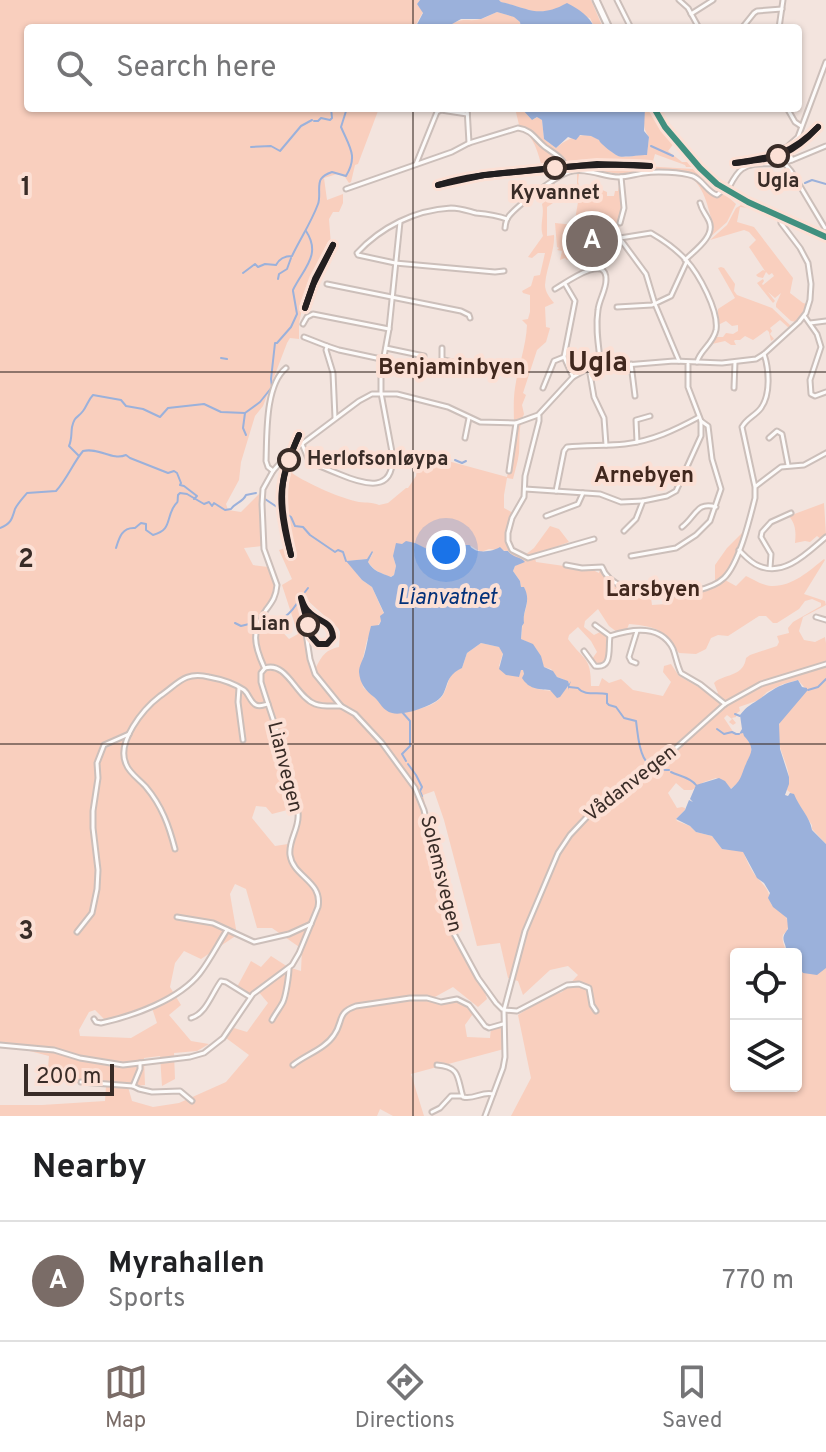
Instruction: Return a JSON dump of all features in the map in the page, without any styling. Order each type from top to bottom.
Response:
[{"type":"street","points":[[596,0],[607,24]]},
{"type":"street","points":[[617,0],[629,24]]},
{"type":"street","points":[[679,0],[688,8],[697,24]]},
{"type":"street","points":[[691,14],[713,0]]},
{"type":"street","points":[[780,24],[783,0]]},
{"type":"street","points":[[746,24],[757,11],[782,9]]},
{"type":"street","points":[[778,151],[795,141],[826,62]]},
{"type":"street","points":[[416,164],[438,112]]},
{"type":"street","points":[[453,112],[467,114],[469,143]]},
{"type":"street","points":[[656,112],[689,156],[725,190],[826,237]]},
{"type":"street","points":[[789,112],[801,126]]},
{"type":"street","points":[[346,189],[518,128],[525,129],[562,158],[568,172]]},
{"type":"street","points":[[505,228],[507,219],[538,192],[568,172],[585,171],[621,177],[655,172],[683,174],[698,179],[713,195],[717,195],[744,168],[785,164],[792,158],[826,146]]},
{"type":"street","points":[[785,164],[825,228]]},
{"type":"street","points":[[620,223],[624,208],[621,177]]},
{"type":"street","points":[[617,307],[655,304],[672,294],[686,260],[709,233],[710,224],[701,211],[700,203]]},
{"type":"street","points":[[504,271],[395,263],[357,255],[376,234],[419,215],[454,208],[507,219]]},
{"type":"street","points":[[286,368],[279,374],[270,404],[266,461],[273,471],[284,458],[335,418],[365,397],[381,393],[448,407],[487,423],[516,423],[538,415],[573,377],[589,368],[756,359],[804,316],[809,306],[810,271],[800,248],[781,223],[780,216]]},
{"type":"street","points":[[302,444],[308,460],[360,483],[383,481],[390,473],[393,462],[381,393],[400,222]]},
{"type":"street","points":[[679,362],[646,274],[619,237],[651,233],[686,260],[713,305],[716,321],[713,338],[697,362]]},
{"type":"street","points":[[555,289],[589,269],[602,270],[605,275],[597,320],[601,367]]},
{"type":"street","points":[[327,284],[461,311],[470,318]]},
{"type":"street","points":[[565,284],[575,301],[564,357],[573,377]]},
{"type":"street","points":[[303,324],[313,314],[389,329]]},
{"type":"street","points":[[804,316],[821,347],[810,380],[811,394],[815,396],[826,392]]},
{"type":"street","points":[[810,323],[826,321]]},
{"type":"street","points":[[304,337],[353,354],[383,359]]},
{"type":"street","points":[[327,346],[333,373],[335,418]]},
{"type":"street","points":[[386,348],[424,356]]},
{"type":"street","points":[[442,348],[444,360],[480,369]]},
{"type":"street","points":[[566,565],[602,567],[610,580],[639,593],[694,591],[710,587],[724,578],[739,550],[755,498],[742,427],[765,399],[768,371],[764,354]]},
{"type":"street","points":[[543,388],[554,361],[564,357]]},
{"type":"street","points":[[525,489],[605,495],[621,502],[667,496],[678,490],[702,434],[688,387],[688,362]]},
{"type":"street","points":[[734,388],[735,362]]},
{"type":"street","points":[[631,364],[635,396]]},
{"type":"street","points":[[589,368],[594,397],[604,418],[606,445]]},
{"type":"street","points":[[538,415],[525,476],[524,497],[509,525],[508,541],[512,550],[528,558],[594,539]]},
{"type":"street","points":[[637,442],[636,420],[650,416]]},
{"type":"street","points":[[465,438],[469,418]]},
{"type":"street","points":[[556,491],[565,448],[637,442],[665,435],[700,419]]},
{"type":"street","points":[[631,556],[679,546],[704,529],[712,518],[721,485],[712,459],[708,426],[700,419]]},
{"type":"street","points":[[509,471],[516,423]]},
{"type":"street","points":[[769,438],[777,431],[782,434],[788,465]]},
{"type":"street","points":[[755,487],[775,470],[788,465],[804,465],[826,453]]},
{"type":"street","name":"Lianvegen","points":[[0,1045],[54,1050],[115,1064],[193,1057],[208,1051],[223,1038],[250,997],[289,968],[299,953],[318,907],[319,896],[290,856],[298,817],[283,772],[280,741],[261,682],[261,673],[265,668],[255,645],[260,618],[277,591],[264,549],[262,504],[263,489],[273,471]]},
{"type":"street","points":[[546,516],[578,504],[583,493]]},
{"type":"street","points":[[624,531],[636,519],[643,501]]},
{"type":"street","points":[[682,527],[701,506],[716,507]]},
{"type":"street","points":[[770,568],[771,554],[761,537],[762,532],[771,522],[791,513]]},
{"type":"street","points":[[739,550],[754,564],[770,568],[785,567],[826,537]]},
{"type":"street","points":[[816,617],[826,620]]},
{"type":"street","points":[[595,625],[610,636]]},
{"type":"street","points":[[610,636],[638,629],[653,632],[672,646],[677,667],[683,675],[725,704]]},
{"type":"street","points":[[636,663],[629,657],[638,629]]},
{"type":"street","name":"Solemsvegen","points":[[306,633],[313,670],[341,706],[355,714],[372,731],[418,793],[452,930],[478,978],[504,1010]]},
{"type":"street","points":[[584,651],[595,666],[604,665],[609,657],[610,636]]},
{"type":"street","name":"Vådanvegen","points":[[485,1116],[504,1063],[504,1010],[530,917],[558,853],[575,829],[601,802],[653,767],[725,704],[761,684],[826,664]]},
{"type":"street","name":"Solemsvegen","points":[[265,668],[280,669],[312,703],[341,706]]},
{"type":"street","points":[[175,849],[163,812],[126,765],[124,751],[129,734],[149,705],[188,676],[207,676],[245,691],[256,705],[268,704]]},
{"type":"street","points":[[239,688],[243,740]]},
{"type":"street","points":[[77,932],[92,913],[97,889],[93,822],[97,761],[104,745],[129,734]]},
{"type":"street","points":[[177,917],[213,923],[251,942],[293,933],[311,924]]},
{"type":"street","points":[[94,1019],[101,1023],[131,1016],[184,987],[200,972],[227,930]]},
{"type":"street","points":[[272,1020],[284,998],[289,968]]},
{"type":"street","points":[[191,1018],[201,1013],[221,981],[250,997]]},
{"type":"street","points":[[504,1010],[517,1011],[564,986],[574,984],[589,988],[596,1011]]},
{"type":"street","points":[[293,1065],[332,1037],[342,1015],[356,1006],[410,998],[441,1002],[457,999],[469,1005],[485,1026],[489,1028],[504,1024]]},
{"type":"street","points":[[133,1086],[140,1063]]},
{"type":"street","points":[[437,1065],[448,1066],[456,1072],[462,1096]]},
{"type":"street","points":[[81,1082],[133,1086],[152,1092],[180,1091],[192,1101]]},
{"type":"street","points":[[432,1112],[451,1096],[467,1098],[493,1094]]},
{"type":"shaded area","points":[[0,0],[420,0],[417,4],[423,12],[416,24],[24,24],[24,112],[378,112],[351,182],[337,174],[324,178],[327,200],[343,194],[339,212],[333,212],[329,219],[331,245],[304,300],[299,339],[290,338],[287,343],[263,406],[255,416],[241,462],[239,480],[226,504],[228,510],[241,512],[261,495],[262,546],[244,548],[253,565],[268,567],[274,590],[262,610],[289,639],[298,634],[282,585],[292,579],[279,550],[291,546],[283,507],[283,487],[296,450],[300,454],[292,473],[343,498],[379,505],[388,503],[408,488],[416,476],[419,457],[426,455],[507,477],[513,439],[515,388],[527,325],[522,320],[528,319],[530,312],[530,295],[522,291],[531,286],[534,276],[540,275],[545,253],[528,257],[543,236],[542,204],[547,199],[543,190],[555,182],[553,203],[547,207],[547,236],[554,235],[545,285],[554,303],[545,307],[546,327],[550,328],[546,342],[537,350],[523,393],[526,395],[522,405],[524,414],[519,456],[513,479],[507,478],[504,495],[504,508],[515,514],[510,533],[513,548],[525,555],[550,526],[559,529],[569,542],[534,555],[536,562],[596,568],[595,571],[599,573],[600,569],[625,594],[663,596],[651,598],[652,605],[667,604],[668,595],[702,592],[715,586],[715,565],[744,531],[724,576],[725,580],[736,586],[746,576],[768,586],[786,584],[825,560],[804,594],[825,601],[826,605],[803,617],[799,631],[804,640],[815,642],[825,637],[826,643],[826,844],[812,829],[787,790],[788,770],[779,745],[779,725],[805,688],[798,680],[783,684],[759,700],[739,707],[740,711],[732,718],[736,723],[733,725],[727,715],[724,718],[734,733],[743,733],[751,745],[751,754],[740,782],[730,789],[716,778],[692,790],[684,790],[676,783],[668,793],[677,808],[685,808],[677,821],[696,832],[712,836],[722,849],[743,851],[767,891],[771,904],[788,921],[787,931],[783,934],[785,948],[730,948],[730,1092],[802,1092],[802,971],[826,968],[826,1116],[511,1116],[531,1078],[518,1015],[542,999],[562,992],[578,975],[568,966],[550,970],[523,995],[518,981],[508,978],[500,943],[477,946],[434,791],[423,795],[450,918],[481,980],[487,999],[478,1007],[453,987],[433,998],[439,1004],[457,1000],[475,1011],[465,1025],[467,1037],[490,1038],[491,1028],[502,1026],[504,1049],[411,1074],[424,1116],[393,1116],[380,1109],[377,1116],[0,1116],[0,1105],[105,1101],[106,1086],[47,1080],[49,1056],[14,1047],[0,1047]],"holes":[[[458,544],[481,552],[489,549],[508,551],[523,560],[513,571],[527,596],[521,639],[537,650],[544,667],[570,684],[562,693],[530,686],[526,683],[523,670],[518,677],[499,666],[503,653],[499,647],[481,643],[467,653],[462,668],[451,675],[441,698],[429,706],[392,713],[363,687],[361,667],[367,640],[384,614],[372,587],[347,561],[367,559],[373,553],[368,562],[375,570],[390,577],[394,575],[396,566],[393,556],[422,548],[433,553]],[[812,599],[821,606],[793,622],[788,628],[789,633],[777,636],[777,646],[750,655],[739,671],[716,681],[718,693],[713,695],[679,676],[671,664],[664,666],[663,672],[671,682],[663,696],[633,690],[621,679],[609,683],[602,678],[599,686],[591,686],[588,664],[568,639],[578,627],[597,652],[592,659],[601,664],[607,660],[608,638],[600,632],[594,635],[584,627],[585,621],[598,609],[617,632],[627,629],[629,624],[647,626],[664,634],[679,653],[696,654],[706,649],[711,638],[728,636],[759,616],[766,616],[777,623]],[[307,600],[340,632],[339,647],[324,654],[315,669],[305,643],[302,605]],[[256,806],[266,807],[272,814],[295,808],[295,827],[288,844],[275,846],[252,818]],[[235,884],[246,889],[257,928],[272,928],[302,949],[301,971],[271,956],[261,967],[251,961],[237,987],[249,995],[257,990],[268,1003],[247,1032],[234,1028],[226,1038],[249,1055],[226,1082],[179,1103],[153,1107],[132,1101],[128,1087],[145,1085],[144,1058],[160,1056],[162,1086],[175,1079],[174,1053],[197,1051],[209,1044],[191,1041],[169,1015],[181,1005],[170,987],[175,963],[184,951],[201,959],[237,935],[230,894]],[[151,1005],[157,1023],[131,1038],[80,1036],[79,1030],[89,1012],[95,1010],[104,1019],[129,1015]]]},
{"type":"shaded area","points":[[499,0],[591,0],[601,24],[593,24],[590,18],[552,11],[536,12]]},
{"type":"shaded area","points":[[497,12],[515,17],[520,24],[452,24],[484,18]]},
{"type":"shaded area","points":[[516,112],[525,112],[532,120],[538,117],[542,120],[544,139],[556,148],[584,135],[596,138],[616,155],[627,157],[647,154],[649,137],[644,127],[644,116],[644,112],[652,112],[675,142],[668,151],[693,167],[655,154],[652,165],[581,165],[580,162],[542,167],[532,140],[520,129]]},
{"type":"shaded area","points":[[611,164],[693,169],[702,176],[695,169],[699,168],[718,187],[692,174],[662,169],[621,174],[569,167]]},
{"type":"shaded area","points":[[577,174],[581,191],[586,192],[589,187],[614,196],[619,186],[621,218],[608,256],[587,254],[560,260],[562,251],[557,250],[555,223],[574,225],[580,191],[577,189]]},
{"type":"shaded area","points":[[691,177],[712,195],[716,197],[726,193],[736,204],[727,222],[709,238],[714,228],[708,207],[700,188]]},
{"type":"shaded area","points":[[741,205],[750,208],[740,207],[737,222],[754,227],[793,278],[790,293],[807,304],[796,322],[776,307],[781,293],[775,298],[768,292],[775,301],[773,303],[757,283],[763,279],[763,285],[774,276],[766,272],[763,278],[756,275],[765,271],[749,247],[756,240],[749,232],[744,230],[710,240],[727,225]]},
{"type":"shaded area","points":[[721,267],[735,284],[737,295],[772,308],[791,326],[789,328],[780,320],[770,328],[774,339],[771,341],[767,330],[753,340],[745,336],[735,340],[736,345],[725,341],[712,344],[716,337],[738,331],[738,325],[732,326],[726,321],[718,325],[718,309],[735,298],[718,268]]},
{"type":"shaded area","points":[[824,503],[826,535],[821,539],[817,536],[810,542],[795,543],[795,529],[789,516]]},
{"type":"water","points":[[420,0],[499,0],[541,11],[567,3],[583,13],[592,24],[520,24],[514,17],[497,12],[481,19],[461,19],[452,24],[417,24],[423,13],[417,4]]},
{"type":"water","points":[[525,112],[645,112],[644,131],[649,137],[647,155],[618,156],[599,140],[580,135],[576,140],[568,137],[556,148],[544,139],[542,120],[537,117],[532,120]]},
{"type":"water","name":"Lianvatnet","points":[[406,541],[433,552],[461,545],[470,545],[481,551],[500,547],[523,560],[525,562],[515,566],[513,571],[527,597],[521,639],[533,644],[544,667],[569,684],[571,681],[568,690],[568,686],[557,698],[550,690],[537,689],[528,684],[522,678],[523,670],[519,677],[506,675],[499,669],[503,654],[499,647],[481,643],[467,653],[462,668],[451,676],[439,699],[401,713],[392,713],[384,708],[364,687],[359,672],[371,626],[379,625],[380,616],[384,613],[372,587],[346,561],[367,559],[372,551],[368,562],[370,565],[391,577],[396,566],[393,556],[396,543]]},
{"type":"water","points":[[798,680],[802,687],[807,688],[779,724],[780,749],[789,777],[785,795],[794,794],[812,830],[826,844],[826,968],[817,975],[802,971],[802,948],[786,948],[787,918],[773,907],[768,898],[770,893],[757,878],[743,852],[722,849],[712,836],[696,832],[676,819],[689,800],[693,802],[690,799],[696,785],[719,778],[731,789],[737,783],[751,751],[743,733],[739,734],[742,729],[740,715],[782,685]]},
{"type":"waterway","points":[[314,121],[321,118],[330,120],[331,112]]},
{"type":"waterway","points":[[243,273],[255,264],[258,267],[276,265],[282,258],[292,256],[318,204],[321,179],[332,172],[346,176],[352,157],[341,127],[346,112]]},
{"type":"waterway","points":[[251,147],[271,146],[280,151],[301,126],[312,120]]},
{"type":"waterway","points":[[651,146],[673,156]]},
{"type":"waterway","points":[[805,183],[812,180],[826,184]]},
{"type":"waterway","points":[[293,290],[312,255],[306,231]]},
{"type":"waterway","points":[[278,279],[291,258]]},
{"type":"waterway","points":[[79,456],[69,446],[72,427],[93,395],[121,400],[126,406],[160,417],[168,408],[204,404],[221,412],[245,413],[260,402],[272,387],[275,343],[291,327],[297,314],[293,291]]},
{"type":"waterway","points":[[221,358],[227,359]]},
{"type":"waterway","points":[[245,413],[243,428],[246,435]]},
{"type":"waterway","points":[[0,528],[7,525],[27,493],[56,491],[83,451],[89,450],[126,455],[168,473],[174,471],[180,485],[197,496],[194,499]]},
{"type":"waterway","points":[[455,460],[466,461]]},
{"type":"waterway","points":[[116,548],[124,531],[141,523],[146,524],[146,530],[153,535],[163,530],[180,493],[204,504],[209,502],[212,506],[214,503],[225,510],[231,509],[246,495],[256,493]]},
{"type":"waterway","points":[[265,499],[280,509]]},
{"type":"waterway","points":[[284,512],[291,517],[295,526],[303,527],[335,552],[343,552],[346,561]]},
{"type":"waterway","points":[[305,592],[308,588]]},
{"type":"waterway","points":[[261,624],[285,617],[301,597]]},
{"type":"waterway","points":[[235,623],[241,626],[257,622]]},
{"type":"waterway","points":[[808,690],[818,687],[826,679]]},
{"type":"waterway","points":[[569,687],[587,693],[607,694],[609,705],[616,707],[624,718],[636,721],[646,761],[651,766],[669,770]]},
{"type":"waterway","points":[[402,712],[410,721],[410,746],[402,754],[406,761]]},
{"type":"waterway","points":[[735,714],[740,716]]},
{"type":"waterway","points":[[717,729],[724,734],[739,734]]},
{"type":"waterway","points":[[408,764],[422,787],[422,796]]},
{"type":"waterway","points":[[671,772],[688,778],[696,785]]},
{"type":"transit line","points":[[656,112],[665,127],[717,184],[748,202],[826,237]]},
{"type":"transit line","points":[[735,163],[790,149],[818,127]]},
{"type":"transit line","points":[[735,163],[781,155],[818,127]]},
{"type":"transit line","points":[[438,185],[484,175],[597,164],[650,166]]},
{"type":"transit line","points":[[438,185],[477,176],[557,168],[650,166]]},
{"type":"transit line","points":[[305,308],[315,279],[333,245]]},
{"type":"transit line","points":[[305,308],[333,245]]},
{"type":"transit line","points":[[291,555],[283,522],[282,494],[286,467],[299,435]]},
{"type":"transit line","points":[[291,555],[282,493],[286,467],[299,435]]},
{"type":"transit line","points":[[301,598],[308,611],[330,627],[333,637],[327,644],[318,644],[311,636],[301,598]]},
{"type":"place","name":"Ugla","points":[[778,156]]},
{"type":"place","name":"Kyvannet","points":[[555,168]]},
{"type":"place","name":"Myrahallen","points":[[592,241]]},
{"type":"place","name":"Herlofsonløypa","points":[[289,460]]},
{"type":"place","name":"Lian","points":[[308,625]]},
{"type":"district","name":"Ugla","points":[[598,364]]},
{"type":"district","name":"Benjaminbyen","points":[[452,368]]},
{"type":"district","name":"Arnebyen","points":[[644,476]]},
{"type":"district","name":"Larsbyen","points":[[653,590]]}]
